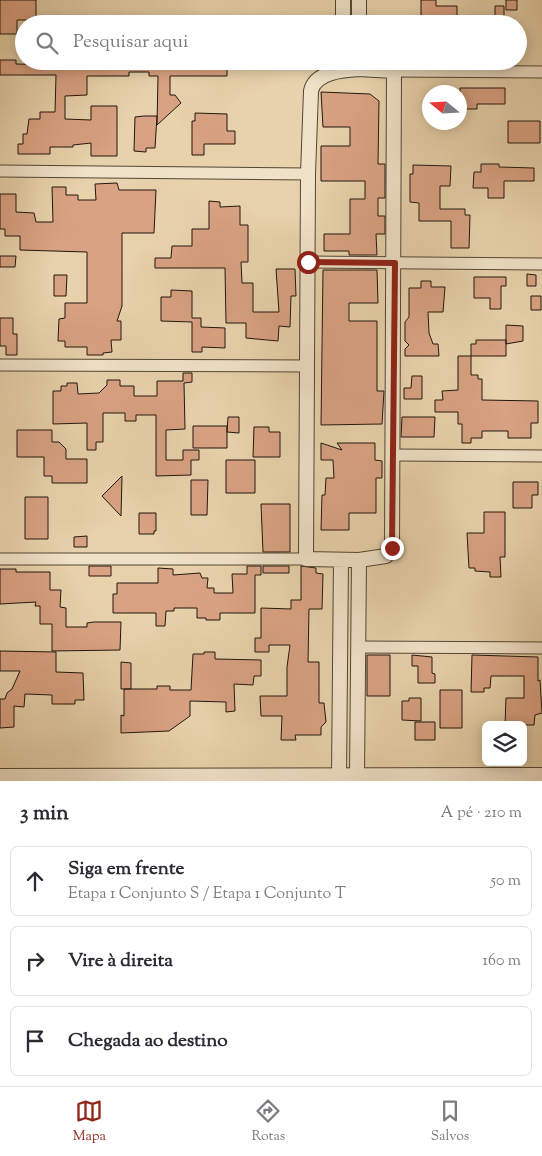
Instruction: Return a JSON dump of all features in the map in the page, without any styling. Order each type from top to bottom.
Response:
[{"type":"street","points":[[343,0],[343,15]]},
{"type":"street","points":[[359,0],[359,15]]},
{"type":"street","points":[[306,559],[308,174],[312,87],[320,78],[336,70]]},
{"type":"street","points":[[388,70],[542,72]]},
{"type":"street","points":[[0,559],[359,560],[386,556],[392,548],[394,455],[394,71]]},
{"type":"street","points":[[0,171],[308,174]]},
{"type":"street","points":[[308,262],[542,264]]},
{"type":"street","points":[[0,365],[306,366]]},
{"type":"street","points":[[394,455],[542,456]]},
{"type":"street","points":[[339,776],[341,560]]},
{"type":"street","points":[[357,778],[359,560]]},
{"type":"street","points":[[358,647],[542,648]]},
{"type":"street","points":[[0,776],[339,776],[357,778],[542,775]]},
{"type":"building","points":[[0,0],[36,0],[36,15],[15,15],[15,34],[0,34]]},
{"type":"building","points":[[421,0],[436,0],[436,6],[457,6],[457,15],[421,15]]},
{"type":"building","points":[[506,0],[517,0],[517,10],[506,10]]},
{"type":"building","points":[[495,6],[504,6],[504,15],[495,15]]},
{"type":"building","points":[[0,60],[15,60],[15,70],[227,70],[227,76],[170,76],[170,95],[175,95],[181,103],[157,125],[158,76],[149,76],[149,72],[129,72],[129,76],[87,76],[87,95],[65,96],[65,119],[91,120],[91,106],[117,106],[117,156],[91,156],[91,143],[73,145],[73,147],[50,147],[50,154],[18,154],[18,144],[23,144],[23,134],[27,134],[29,119],[40,119],[40,112],[55,112],[56,75],[0,75]]},
{"type":"building","points":[[467,88],[505,88],[505,104],[477,104],[477,109],[467,109]]},
{"type":"building","points":[[321,92],[370,94],[379,101],[378,164],[385,164],[385,198],[378,198],[378,216],[385,216],[385,234],[376,234],[377,255],[349,255],[349,251],[324,251],[324,234],[350,234],[350,199],[365,199],[365,181],[321,181],[321,146],[350,146],[350,127],[323,127]]},
{"type":"building","points":[[195,113],[227,114],[227,131],[235,131],[235,144],[204,144],[204,155],[192,155],[192,121],[195,121]]},
{"type":"building","points":[[157,116],[155,148],[146,148],[146,152],[134,151],[135,117]]},
{"type":"building","points":[[508,121],[540,121],[540,143],[508,143]]},
{"type":"building","points":[[481,164],[499,164],[499,167],[534,168],[534,181],[504,181],[504,198],[488,198],[488,188],[473,188],[474,172],[481,172]]},
{"type":"building","points":[[413,165],[451,166],[450,186],[440,186],[440,209],[465,209],[465,215],[470,215],[469,248],[451,248],[451,221],[419,221],[419,203],[410,202],[410,174],[413,174]]},
{"type":"building","points":[[117,183],[119,190],[156,190],[154,233],[122,233],[122,306],[117,321],[121,321],[121,340],[111,340],[112,352],[103,353],[103,355],[87,355],[87,347],[65,347],[65,341],[58,341],[59,319],[65,318],[65,303],[87,303],[87,252],[20,250],[20,236],[5,236],[5,229],[0,229],[0,194],[16,194],[16,212],[34,213],[36,222],[53,222],[52,187],[66,187],[66,195],[78,195],[78,200],[96,200],[95,184]]},
{"type":"building","points":[[209,201],[220,202],[220,207],[240,206],[240,225],[248,225],[248,262],[241,262],[242,283],[253,283],[253,312],[279,312],[276,269],[295,269],[296,296],[291,296],[290,327],[279,326],[278,341],[246,338],[246,323],[226,323],[225,268],[155,268],[155,258],[171,258],[172,246],[192,246],[192,229],[209,229]]},
{"type":"building","points":[[0,256],[16,256],[15,267],[0,267]]},
{"type":"building","points":[[323,270],[377,270],[378,303],[349,303],[349,321],[377,321],[377,391],[384,391],[382,424],[321,425]]},
{"type":"building","points":[[527,274],[536,275],[536,286],[527,286]]},
{"type":"building","points":[[54,275],[67,275],[66,296],[54,296]]},
{"type":"building","points":[[474,277],[506,277],[506,286],[501,286],[501,309],[490,309],[490,298],[474,298]]},
{"type":"building","points":[[421,281],[431,281],[431,287],[445,287],[443,312],[428,312],[429,333],[433,344],[438,344],[439,356],[405,356],[405,349],[409,345],[405,341],[405,322],[409,317],[409,288],[421,288]]},
{"type":"building","points":[[171,290],[192,291],[192,318],[201,318],[201,327],[225,328],[225,348],[202,347],[202,352],[192,352],[192,322],[161,321],[161,297],[171,297]]},
{"type":"building","points":[[531,296],[541,296],[541,310],[531,310]]},
{"type":"building","points":[[0,318],[13,318],[13,334],[17,334],[17,355],[6,355],[6,346],[0,346]]},
{"type":"building","points":[[506,325],[523,326],[523,341],[506,344]]},
{"type":"building","points":[[476,340],[506,340],[506,356],[471,356],[471,344],[476,344]]},
{"type":"building","points":[[458,356],[471,356],[471,375],[478,375],[478,379],[482,379],[482,400],[538,401],[538,423],[531,423],[531,438],[508,438],[508,431],[482,431],[482,438],[471,438],[471,443],[462,443],[462,424],[458,424],[458,412],[435,412],[435,400],[443,400],[442,391],[458,390]]},
{"type":"building","points":[[183,373],[192,373],[192,382],[184,383],[185,429],[166,430],[166,460],[183,460],[183,450],[199,450],[199,460],[191,460],[191,475],[156,476],[156,415],[136,415],[136,421],[125,421],[125,413],[103,413],[103,442],[96,442],[96,450],[87,450],[87,423],[53,424],[53,391],[61,391],[61,386],[67,386],[67,383],[77,383],[78,394],[99,393],[107,385],[107,380],[120,380],[120,386],[134,386],[134,396],[157,396],[157,381],[183,381]]},
{"type":"building","points":[[412,376],[422,376],[422,399],[404,399],[404,388],[411,388]]},
{"type":"building","points":[[228,417],[239,417],[239,433],[227,432]]},
{"type":"building","points":[[402,417],[435,417],[434,437],[401,437]]},
{"type":"building","points":[[193,426],[227,426],[227,448],[193,448]]},
{"type":"building","points":[[254,427],[269,427],[269,432],[280,432],[280,457],[253,457]]},
{"type":"building","points":[[17,430],[52,430],[52,442],[59,442],[66,449],[66,459],[87,459],[87,483],[52,483],[52,476],[44,476],[44,457],[17,457]]},
{"type":"building","points":[[321,443],[342,450],[337,443],[375,443],[375,460],[382,461],[382,478],[376,478],[376,513],[349,513],[349,530],[321,530],[322,495],[325,495],[326,478],[334,478],[333,460],[321,460]]},
{"type":"building","points":[[226,460],[255,460],[255,493],[226,493]]},
{"type":"building","points":[[122,476],[121,516],[102,496]]},
{"type":"building","points":[[191,480],[208,480],[207,515],[191,515]]},
{"type":"building","points":[[513,482],[538,482],[538,495],[532,495],[532,508],[513,508]]},
{"type":"building","points":[[25,497],[48,497],[48,539],[25,539]]},
{"type":"building","points":[[261,504],[290,504],[290,552],[263,552]]},
{"type":"building","points":[[484,512],[505,512],[505,557],[500,557],[501,577],[490,577],[490,572],[475,571],[475,568],[469,568],[467,533],[484,533]]},
{"type":"building","points":[[139,513],[156,513],[156,531],[154,531],[154,534],[139,534]]},
{"type":"building","points":[[87,536],[87,547],[74,547],[74,537]]},
{"type":"building","points":[[89,566],[111,566],[111,576],[89,576]]},
{"type":"building","points":[[247,566],[261,566],[261,575],[255,575],[255,613],[220,613],[220,620],[206,620],[206,618],[197,618],[197,608],[174,608],[174,611],[166,611],[165,626],[156,626],[156,613],[113,613],[113,594],[117,594],[117,583],[158,583],[158,568],[173,569],[173,575],[200,573],[202,578],[208,578],[207,588],[214,588],[214,593],[233,593],[232,574],[247,574]]},
{"type":"building","points":[[263,566],[289,566],[289,573],[263,573]]},
{"type":"building","points":[[301,566],[316,568],[316,573],[323,574],[322,609],[309,609],[308,662],[319,662],[319,703],[324,703],[326,722],[321,727],[321,735],[295,735],[296,740],[281,740],[282,716],[261,716],[260,696],[287,696],[287,667],[290,645],[269,645],[269,652],[255,652],[255,638],[261,638],[261,608],[291,609],[291,600],[301,600]]},
{"type":"building","points":[[0,569],[16,569],[16,572],[50,572],[50,590],[61,590],[60,607],[66,608],[66,627],[87,627],[87,623],[94,622],[121,622],[120,650],[52,651],[52,624],[40,624],[40,606],[35,606],[36,602],[0,604]]},
{"type":"building","points":[[0,651],[56,652],[56,672],[83,673],[84,700],[75,700],[75,704],[52,704],[52,695],[25,694],[24,707],[14,706],[14,727],[0,728],[0,699],[5,699],[20,671],[0,671]]},
{"type":"building","points":[[204,652],[215,652],[215,659],[261,660],[261,676],[254,676],[253,685],[234,684],[235,711],[226,712],[226,702],[190,701],[190,716],[169,731],[121,733],[121,715],[124,716],[124,689],[157,689],[157,686],[170,686],[170,690],[191,690],[193,654],[204,654]]},
{"type":"building","points":[[367,655],[390,655],[390,696],[367,696]]},
{"type":"building","points":[[412,655],[432,657],[432,673],[435,674],[435,683],[418,683],[418,666],[412,666]]},
{"type":"building","points":[[472,655],[538,657],[538,681],[540,680],[542,713],[535,715],[534,725],[527,725],[527,721],[505,721],[506,698],[524,698],[524,676],[491,676],[490,688],[484,688],[484,692],[471,692]]},
{"type":"building","points":[[121,662],[131,663],[131,689],[121,689]]},
{"type":"building","points":[[440,690],[462,690],[462,728],[440,728]]},
{"type":"building","points":[[409,698],[421,698],[421,721],[402,720],[402,701],[409,701]]},
{"type":"building","points":[[415,722],[435,722],[435,740],[415,740]]},
{"type":"route","points":[[308,262],[395,263],[392,548]]}]
